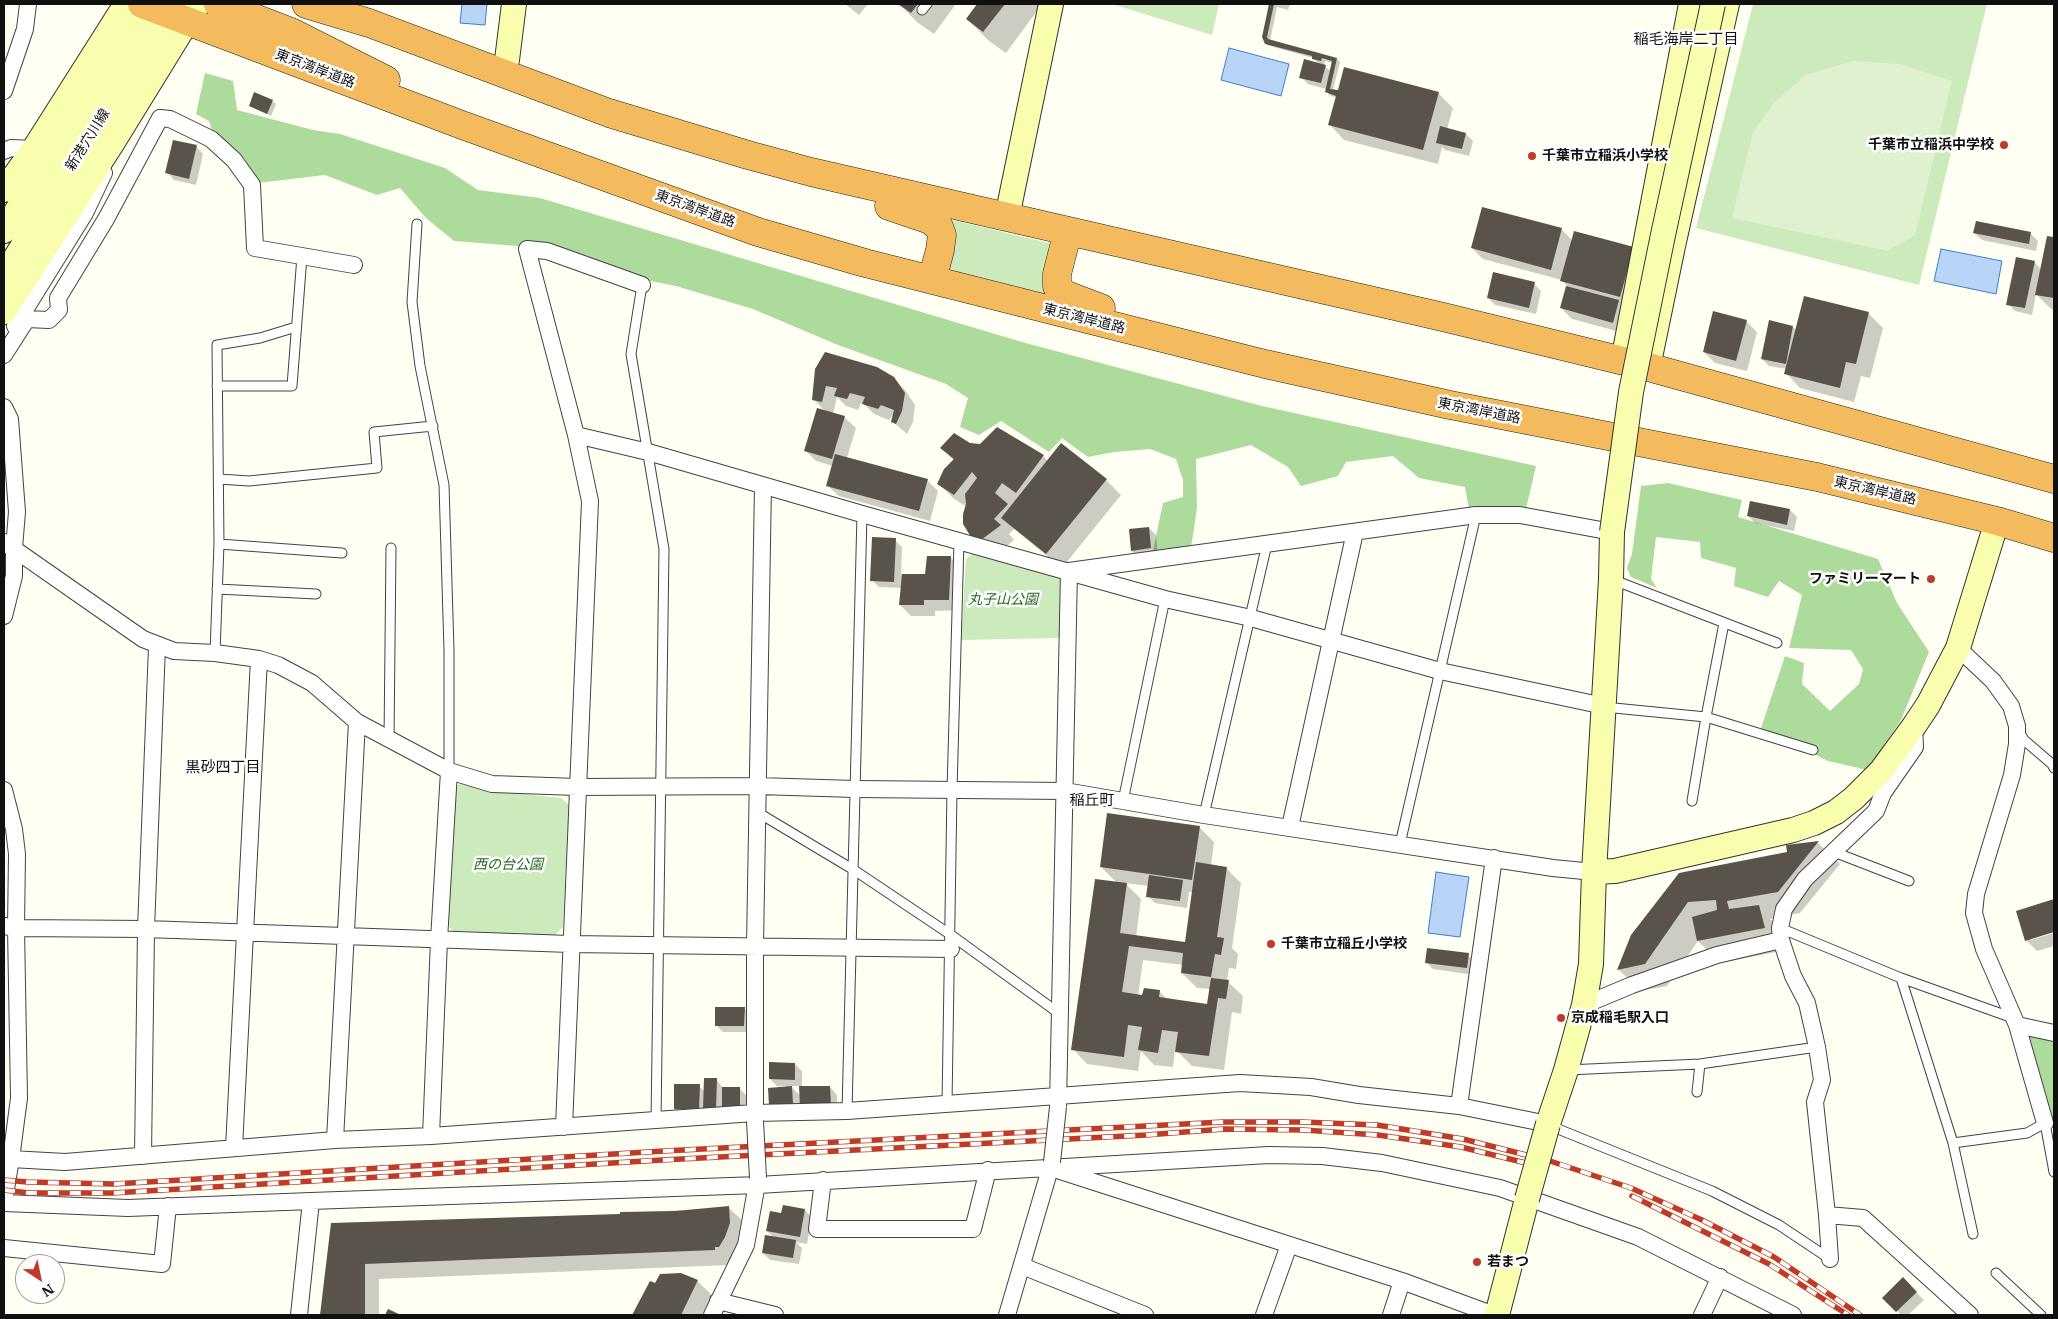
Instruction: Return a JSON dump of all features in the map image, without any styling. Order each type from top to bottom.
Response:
[{"type":"highway","name":"東京湾岸道路","points":[[142,4],[182,8],[462,125],[758,232],[932,280],[1168,340],[1450,406],[1808,475],[1997,521],[2054,538]]},
{"type":"highway","points":[[218,4],[291,32],[374,73],[462,125]]},
{"type":"highway","points":[[306,4],[369,23],[609,113],[711,145],[811,172],[1442,317],[1635,364],[2054,479]]},
{"type":"highway","points":[[811,172],[903,212],[930,220],[938,227],[942,235],[932,280]]},
{"type":"highway","points":[[1068,231],[1056,280],[1060,291],[1110,312],[1168,340]]},
{"type":"street","points":[[4,92],[24,29],[28,4]]},
{"type":"street","points":[[4,190],[34,149],[126,4]]},
{"type":"street","name":"新港穴川線","points":[[4,231],[146,4]]},
{"type":"street","points":[[502,73],[507,60],[514,4]]},
{"type":"street","points":[[1007,217],[1051,4]]},
{"type":"street","points":[[1635,364],[1691,4]]},
{"type":"street","points":[[1052,1165],[1402,1281],[1496,1315],[1548,1124],[1566,1070],[1584,1005],[1591,964],[1612,532],[1631,392],[1713,4]]},
{"type":"street","points":[[1635,364],[1672,246],[1727,4]]},
{"type":"street","points":[[4,312],[113,142],[182,8]]},
{"type":"street","name":"新港穴川線","points":[[4,276],[182,8]]},
{"type":"street","points":[[4,355],[27,320],[49,320],[59,310],[58,298],[106,219],[160,118],[170,119],[211,139],[234,160],[252,185],[256,248],[354,265]]},
{"type":"street","points":[[4,342],[85,213],[106,169],[113,142]]},
{"type":"street","points":[[4,151],[11,148],[34,149]]},
{"type":"street","points":[[564,1127],[570,944],[590,501],[576,435],[527,250],[547,252],[642,285]]},
{"type":"street","points":[[4,407],[10,419],[17,503],[9,545],[14,576],[4,616]]},
{"type":"street","points":[[576,435],[648,452],[1166,599],[1251,618],[1331,642],[1440,670],[1604,706]]},
{"type":"street","points":[[763,486],[755,945],[754,1117],[758,1182],[746,1245],[715,1308],[776,1315]]},
{"type":"street","points":[[1069,571],[1476,514],[1520,515],[1612,532]]},
{"type":"street","points":[[9,545],[143,639],[157,646],[174,651],[215,653],[278,665],[312,683],[357,722],[389,740],[449,771],[492,784],[577,787],[758,786],[1065,791],[1204,815],[1594,872],[1615,871],[1793,830],[1814,824],[1836,812],[1854,798],[1881,771],[1914,726],[1928,705],[1958,648],[1997,521]]},
{"type":"street","points":[[1290,827],[1354,532]]},
{"type":"street","points":[[1007,1315],[1052,1165],[1059,1101],[1069,571]]},
{"type":"street","points":[[143,1156],[146,930],[157,646]]},
{"type":"street","points":[[1958,648],[1993,681],[2011,706],[2017,726],[2017,744],[2012,775],[1976,894],[1974,913],[1984,949],[2015,1021],[2045,1123]]},
{"type":"street","points":[[234,1148],[259,660]]},
{"type":"street","points":[[335,1140],[344,936],[357,722]]},
{"type":"street","points":[[1830,1259],[1828,1215],[1815,1102],[1822,1080],[1807,1003],[1794,976],[1781,934],[1784,909],[1806,878],[1876,811],[1883,794],[1915,748],[1914,726]]},
{"type":"street","points":[[431,1136],[439,940],[449,771]]},
{"type":"street","points":[[5,798],[14,829],[17,854],[10,927],[19,1098],[4,1202],[128,1208],[823,1180],[1052,1165],[1269,1155],[1322,1156],[1382,1163],[1500,1188],[1638,1237],[1793,1315]]},
{"type":"street","points":[[1459,1106],[1494,858]]},
{"type":"street","points":[[10,927],[570,944],[852,947],[951,942]]},
{"type":"street","points":[[1584,1005],[1632,985],[1781,934]]},
{"type":"street","points":[[2015,1021],[2054,1033]]},
{"type":"street","points":[[11,1159],[65,1162],[335,1140],[431,1136],[948,1104],[1059,1101],[1240,1083],[1311,1087],[1359,1095],[1459,1106],[1548,1124]]},
{"type":"street","points":[[823,1180],[817,1229],[973,1229],[988,1170]]},
{"type":"street","points":[[298,1315],[311,1201]]},
{"type":"street","points":[[4,1248],[162,1264],[168,1206]]},
{"type":"street","points":[[1828,1215],[1863,1218],[1970,1315]]},
{"type":"street","points":[[1264,1315],[1289,1245]]},
{"type":"street","points":[[1022,1266],[1145,1315]]},
{"type":"street","points":[[1702,1315],[1720,1277]]},
{"type":"street","points":[[1391,1315],[1402,1281]]},
{"type":"lane","points":[[417,224],[412,302],[420,366],[434,426],[444,485],[449,650],[449,771]]},
{"type":"lane","points":[[218,386],[292,386],[302,256]]},
{"type":"lane","points":[[642,285],[631,354],[664,550],[660,788],[660,944],[656,1121]]},
{"type":"lane","points":[[215,653],[219,544],[217,345],[260,338],[296,327]]},
{"type":"lane","points":[[219,479],[249,481],[377,468],[374,432],[434,426]]},
{"type":"lane","points":[[847,1111],[862,514]]},
{"type":"lane","points":[[1400,844],[1476,514]]},
{"type":"lane","points":[[948,1104],[952,790],[959,541]]},
{"type":"lane","points":[[219,544],[342,553]]},
{"type":"lane","points":[[1204,815],[1267,544]]},
{"type":"lane","points":[[389,740],[391,548]]},
{"type":"lane","points":[[1611,579],[1777,643]]},
{"type":"lane","points":[[217,589],[316,594]]},
{"type":"lane","points":[[1123,801],[1166,599]]},
{"type":"lane","points":[[1692,801],[1724,623]]},
{"type":"lane","points":[[1604,706],[1706,717],[1813,750]]},
{"type":"lane","points":[[2017,726],[2024,740],[2052,764],[2054,768]]},
{"type":"lane","points":[[757,812],[854,870],[951,942],[1060,1014]]},
{"type":"lane","points":[[1834,852],[1909,881]]},
{"type":"lane","points":[[1781,934],[2015,1021]]},
{"type":"lane","points":[[1901,978],[1953,1143],[1973,1234]]},
{"type":"lane","points":[[1566,1070],[1700,1064],[1817,1047]]},
{"type":"lane","points":[[1698,1092],[1700,1064]]},
{"type":"lane","points":[[1953,1143],[2027,1133],[2045,1123],[2054,1172]]},
{"type":"lane","points":[[1548,1124],[1712,1191],[1779,1225],[1830,1259]]},
{"type":"lane","points":[[1996,1273],[2041,1315]]},
{"type":"green space","points":[[1112,4],[1219,4],[1212,35]]},
{"type":"green space","points":[[1753,4],[1987,4],[1919,285],[1696,228]]},
{"type":"green space","points":[[1853,61],[1900,64],[1952,81],[1915,235],[1888,251],[1732,218],[1753,132],[1774,103],[1805,75]]},
{"type":"green space","points":[[205,73],[233,81],[237,110],[313,130],[340,134],[445,168],[478,190],[540,198],[1022,342],[1262,406],[1536,466],[1525,513],[1469,509],[1465,487],[1419,478],[1393,456],[1346,462],[1338,476],[1301,486],[1288,467],[1251,445],[1196,459],[1197,508],[1191,548],[1152,555],[1163,503],[1183,497],[1183,480],[1176,459],[1150,449],[1114,452],[1088,457],[1062,438],[1049,452],[1001,421],[979,435],[960,427],[968,398],[946,384],[838,345],[753,309],[676,286],[646,280],[543,248],[454,241],[426,218],[400,188],[377,195],[325,175],[257,183],[244,158],[214,136],[209,121],[196,114]]},
{"type":"green space","points":[[948,219],[1053,244],[1053,299],[949,273],[955,239]]},
{"type":"green space","points":[[1668,483],[1742,500],[1738,517],[1878,559],[1897,603],[1929,652],[1901,720],[1867,770],[1828,761],[1761,728],[1785,656],[1804,663],[1802,684],[1830,711],[1859,684],[1863,669],[1851,650],[1789,648],[1802,595],[1779,581],[1768,597],[1734,586],[1736,568],[1701,558],[1700,542],[1656,537],[1651,579],[1657,588],[1631,577],[1627,568],[1632,554],[1641,486]]},
{"type":"green space","name":"丸子山公園","points":[[973,553],[1054,575],[1062,581],[1059,638],[961,640],[966,559]]},
{"type":"green space","name":"西の台公園","points":[[462,783],[506,792],[561,798],[569,805],[563,927],[555,935],[456,934],[447,925],[452,788]]},
{"type":"green space","points":[[2029,1036],[2054,1039],[2054,1125],[2053,1123]]},
{"type":"water","points":[[462,4],[487,4],[485,25],[460,23]]},
{"type":"water","points":[[1229,48],[1289,64],[1281,96],[1221,80]]},
{"type":"water","points":[[1941,249],[2002,261],[1996,294],[1934,281]]},
{"type":"water","points":[[1436,872],[1469,877],[1460,937],[1428,933]]},
{"type":"building","points":[[898,4],[918,4],[911,13]]},
{"type":"building","points":[[977,4],[1005,4],[983,32],[966,19]]},
{"type":"building","points":[[1269,4],[1274,4],[1268,39],[1337,58],[1330,89],[1338,90],[1344,67],[1439,92],[1423,150],[1328,125],[1336,96],[1325,92],[1332,61],[1322,58],[1321,61],[1312,59],[1312,56],[1265,44],[1262,37]]},
{"type":"building","points":[[1304,59],[1326,65],[1321,83],[1299,78]]},
{"type":"building","points":[[254,92],[273,100],[267,114],[249,106]]},
{"type":"building","points":[[1440,126],[1466,133],[1462,149],[1436,143]]},
{"type":"building","points":[[173,140],[197,145],[189,179],[165,173]]},
{"type":"building","points":[[1482,207],[1562,228],[1551,270],[1471,248]]},
{"type":"building","points":[[1976,221],[2031,232],[2029,244],[1973,233]]},
{"type":"building","points":[[1574,231],[1634,247],[1620,297],[1560,281]]},
{"type":"building","points":[[2047,236],[2054,237],[2054,298],[2035,295]]},
{"type":"building","points":[[2016,257],[2035,261],[2025,308],[2006,305]]},
{"type":"building","points":[[1493,272],[1535,282],[1529,308],[1487,298]]},
{"type":"building","points":[[1566,286],[1619,300],[1613,323],[1560,308]]},
{"type":"building","points":[[1804,296],[1869,312],[1856,364],[1846,362],[1840,388],[1784,374]]},
{"type":"building","points":[[1713,311],[1747,320],[1736,361],[1703,352]]},
{"type":"building","points":[[1769,320],[1793,326],[1786,364],[1761,359]]},
{"type":"building","points":[[825,352],[877,367],[894,377],[905,393],[902,411],[896,424],[891,422],[894,410],[881,405],[878,409],[862,404],[865,397],[850,393],[847,399],[834,396],[837,388],[826,386],[822,402],[812,400],[815,369]]},
{"type":"building","points":[[817,408],[845,416],[832,459],[804,451]]},
{"type":"building","points":[[997,427],[1044,455],[1016,493],[1002,483],[995,493],[1008,504],[994,519],[1001,525],[981,540],[971,537],[963,524],[966,504],[965,494],[977,478],[972,472],[954,495],[937,484],[944,469],[954,459],[940,448],[954,433],[970,443],[980,444]]},
{"type":"building","points":[[1061,443],[1107,479],[1046,554],[1001,518]]},
{"type":"building","points":[[835,454],[928,479],[919,511],[826,486]]},
{"type":"building","points":[[1750,501],[1790,509],[1787,525],[1747,516]]},
{"type":"building","points":[[1149,527],[1151,548],[1131,551],[1129,529]]},
{"type":"building","points":[[872,537],[896,538],[894,582],[870,581]]},
{"type":"building","points":[[927,556],[951,556],[949,600],[924,600],[924,605],[899,605],[902,574],[925,574]]},
{"type":"building","points":[[1107,813],[1200,826],[1192,880],[1100,867]]},
{"type":"building","points":[[1819,841],[1778,892],[1727,901],[1729,909],[1759,905],[1765,928],[1697,941],[1692,917],[1717,910],[1716,900],[1688,902],[1645,964],[1617,970],[1631,935],[1679,873],[1787,852],[1786,845]]},
{"type":"building","points":[[1196,862],[1227,867],[1217,937],[1224,938],[1221,955],[1215,954],[1211,977],[1181,973],[1183,953],[1129,946],[1122,992],[1142,995],[1144,988],[1160,990],[1159,997],[1207,1004],[1211,978],[1229,980],[1226,999],[1218,998],[1209,1056],[1175,1052],[1178,1032],[1162,1030],[1158,1053],[1138,1050],[1142,1027],[1128,1025],[1124,1057],[1071,1050],[1095,879],[1127,883],[1120,933],[1185,942]]},
{"type":"building","points":[[1149,875],[1183,880],[1180,901],[1146,897]]},
{"type":"building","points":[[2054,899],[2054,932],[2025,941],[2016,911]]},
{"type":"building","points":[[1427,948],[1469,953],[1467,968],[1425,963]]},
{"type":"building","points":[[715,1007],[745,1007],[744,1026],[715,1026]]},
{"type":"building","points":[[769,1062],[795,1063],[795,1080],[769,1079]]},
{"type":"building","points":[[704,1078],[717,1078],[716,1110],[703,1109]]},
{"type":"building","points":[[674,1084],[700,1084],[699,1110],[674,1109]]},
{"type":"building","points":[[792,1086],[793,1104],[769,1106],[768,1088]]},
{"type":"building","points":[[799,1086],[830,1086],[831,1106],[800,1107]]},
{"type":"building","points":[[722,1087],[740,1087],[740,1111],[722,1111]]},
{"type":"building","points":[[783,1205],[805,1209],[800,1237],[766,1231],[770,1211],[781,1213]]},
{"type":"building","points":[[729,1206],[730,1223],[725,1237],[719,1247],[715,1247],[715,1250],[365,1264],[365,1315],[320,1315],[331,1223],[620,1214],[620,1212],[676,1211]]},
{"type":"building","points":[[765,1235],[796,1240],[793,1258],[762,1253]]},
{"type":"building","points":[[681,1273],[698,1280],[681,1315],[632,1315],[650,1281],[655,1283],[660,1274]]},
{"type":"building","points":[[1903,1277],[1917,1292],[1896,1312],[1882,1298]]},
{"type":"building","points":[[388,1309],[401,1315],[385,1315]]},
{"type":"railway","points":[[4,1180],[114,1184],[664,1151],[1223,1122],[1302,1122],[1377,1125],[1463,1139],[1550,1161],[1631,1188],[1702,1220],[1774,1257],[1860,1315]]},
{"type":"railway","points":[[4,1190],[29,1193],[113,1193],[662,1160],[1146,1135],[1224,1129],[1303,1130],[1378,1135],[1461,1147],[1534,1165]]},
{"type":"railway","points":[[1632,1196],[1769,1264],[1848,1315]]},
{"type":"place","name":"千葉市立稲浜中学校","points":[[2004,145]]},
{"type":"place","name":"千葉市立稲浜小学校","points":[[1532,156]]},
{"type":"place","name":"ファミリーマート","points":[[1931,579]]},
{"type":"place","name":"千葉市立稲丘小学校","points":[[1271,944]]},
{"type":"place","name":"京成稲毛駅入口","points":[[1561,1018]]},
{"type":"place","name":"若まつ","points":[[1477,1262]]},
{"type":"district","name":"稲毛海岸二丁目","points":[[1686,40]]},
{"type":"district","name":"黒砂四丁目","points":[[223,768]]},
{"type":"district","name":"稲丘町","points":[[1092,801]]}]
